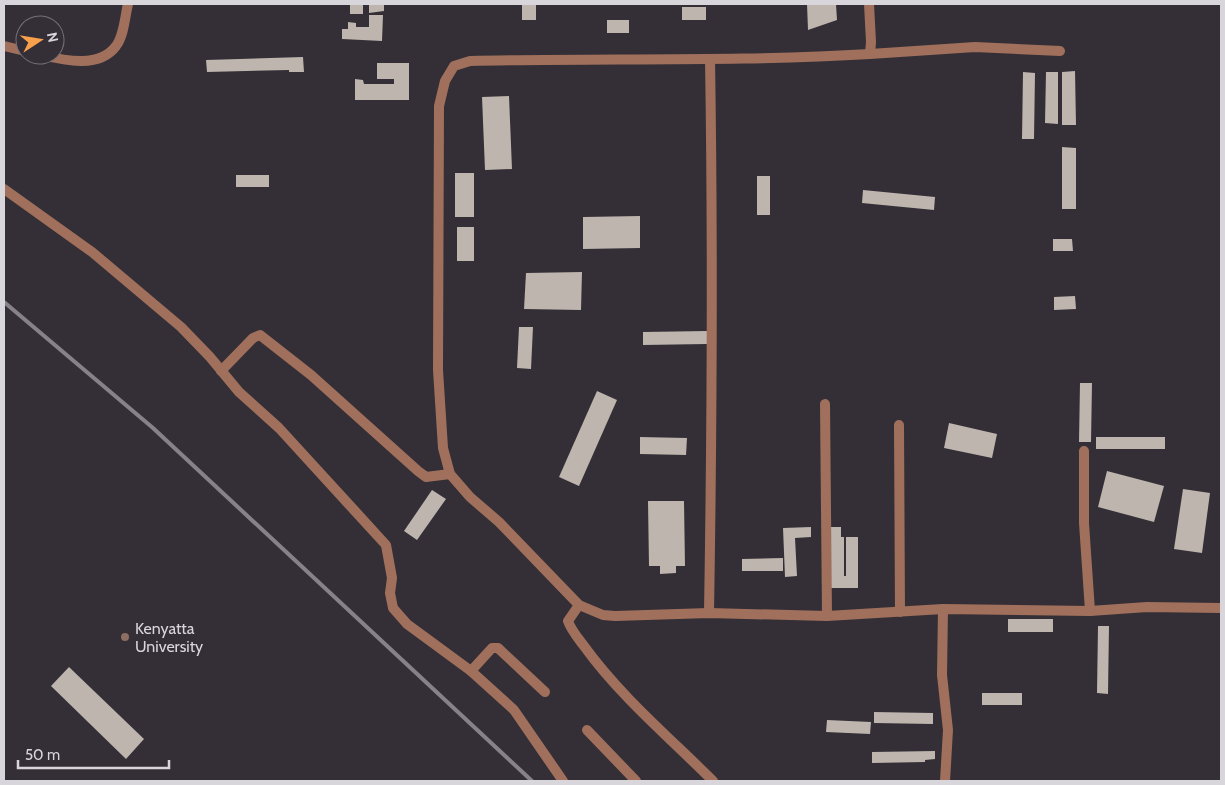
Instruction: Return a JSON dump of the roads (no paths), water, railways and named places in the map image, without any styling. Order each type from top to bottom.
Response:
[{"type":"street","points":[[65,60],[104,58],[117,45],[128,4]]},
{"type":"street","points":[[869,4],[870,54]]},
{"type":"street","points":[[1060,51],[975,47],[798,58],[558,59],[470,62],[454,66],[445,81],[439,106],[438,174],[439,379],[443,448],[450,474],[470,497],[499,522],[579,605],[603,615],[709,613],[827,616],[943,609],[1090,612],[1147,607],[1221,608]]},
{"type":"street","points":[[709,613],[713,444],[710,387],[710,59]]},
{"type":"street","points":[[4,189],[92,252],[181,327],[239,392],[279,428],[386,545],[392,578],[390,593],[393,608],[407,624],[471,671],[514,710],[562,781]]},
{"type":"street","points":[[222,371],[253,338],[260,335],[311,374],[426,477],[450,474]]},
{"type":"street","points":[[826,404],[827,616]]},
{"type":"street","points":[[900,424],[900,612]]},
{"type":"street","points":[[1084,451],[1084,523],[1090,612]]},
{"type":"street","points":[[579,605],[568,621],[570,627],[592,658],[629,698],[713,781]]},
{"type":"street","points":[[943,609],[942,675],[948,730],[945,781]]},
{"type":"street","points":[[471,671],[492,648],[498,648],[545,692]]},
{"type":"street","points":[[587,730],[636,781]]},
{"type":"railway","points":[[4,302],[153,428],[532,781]]},
{"type":"place","name":"Kenyatta University","points":[[125,637]]}]
